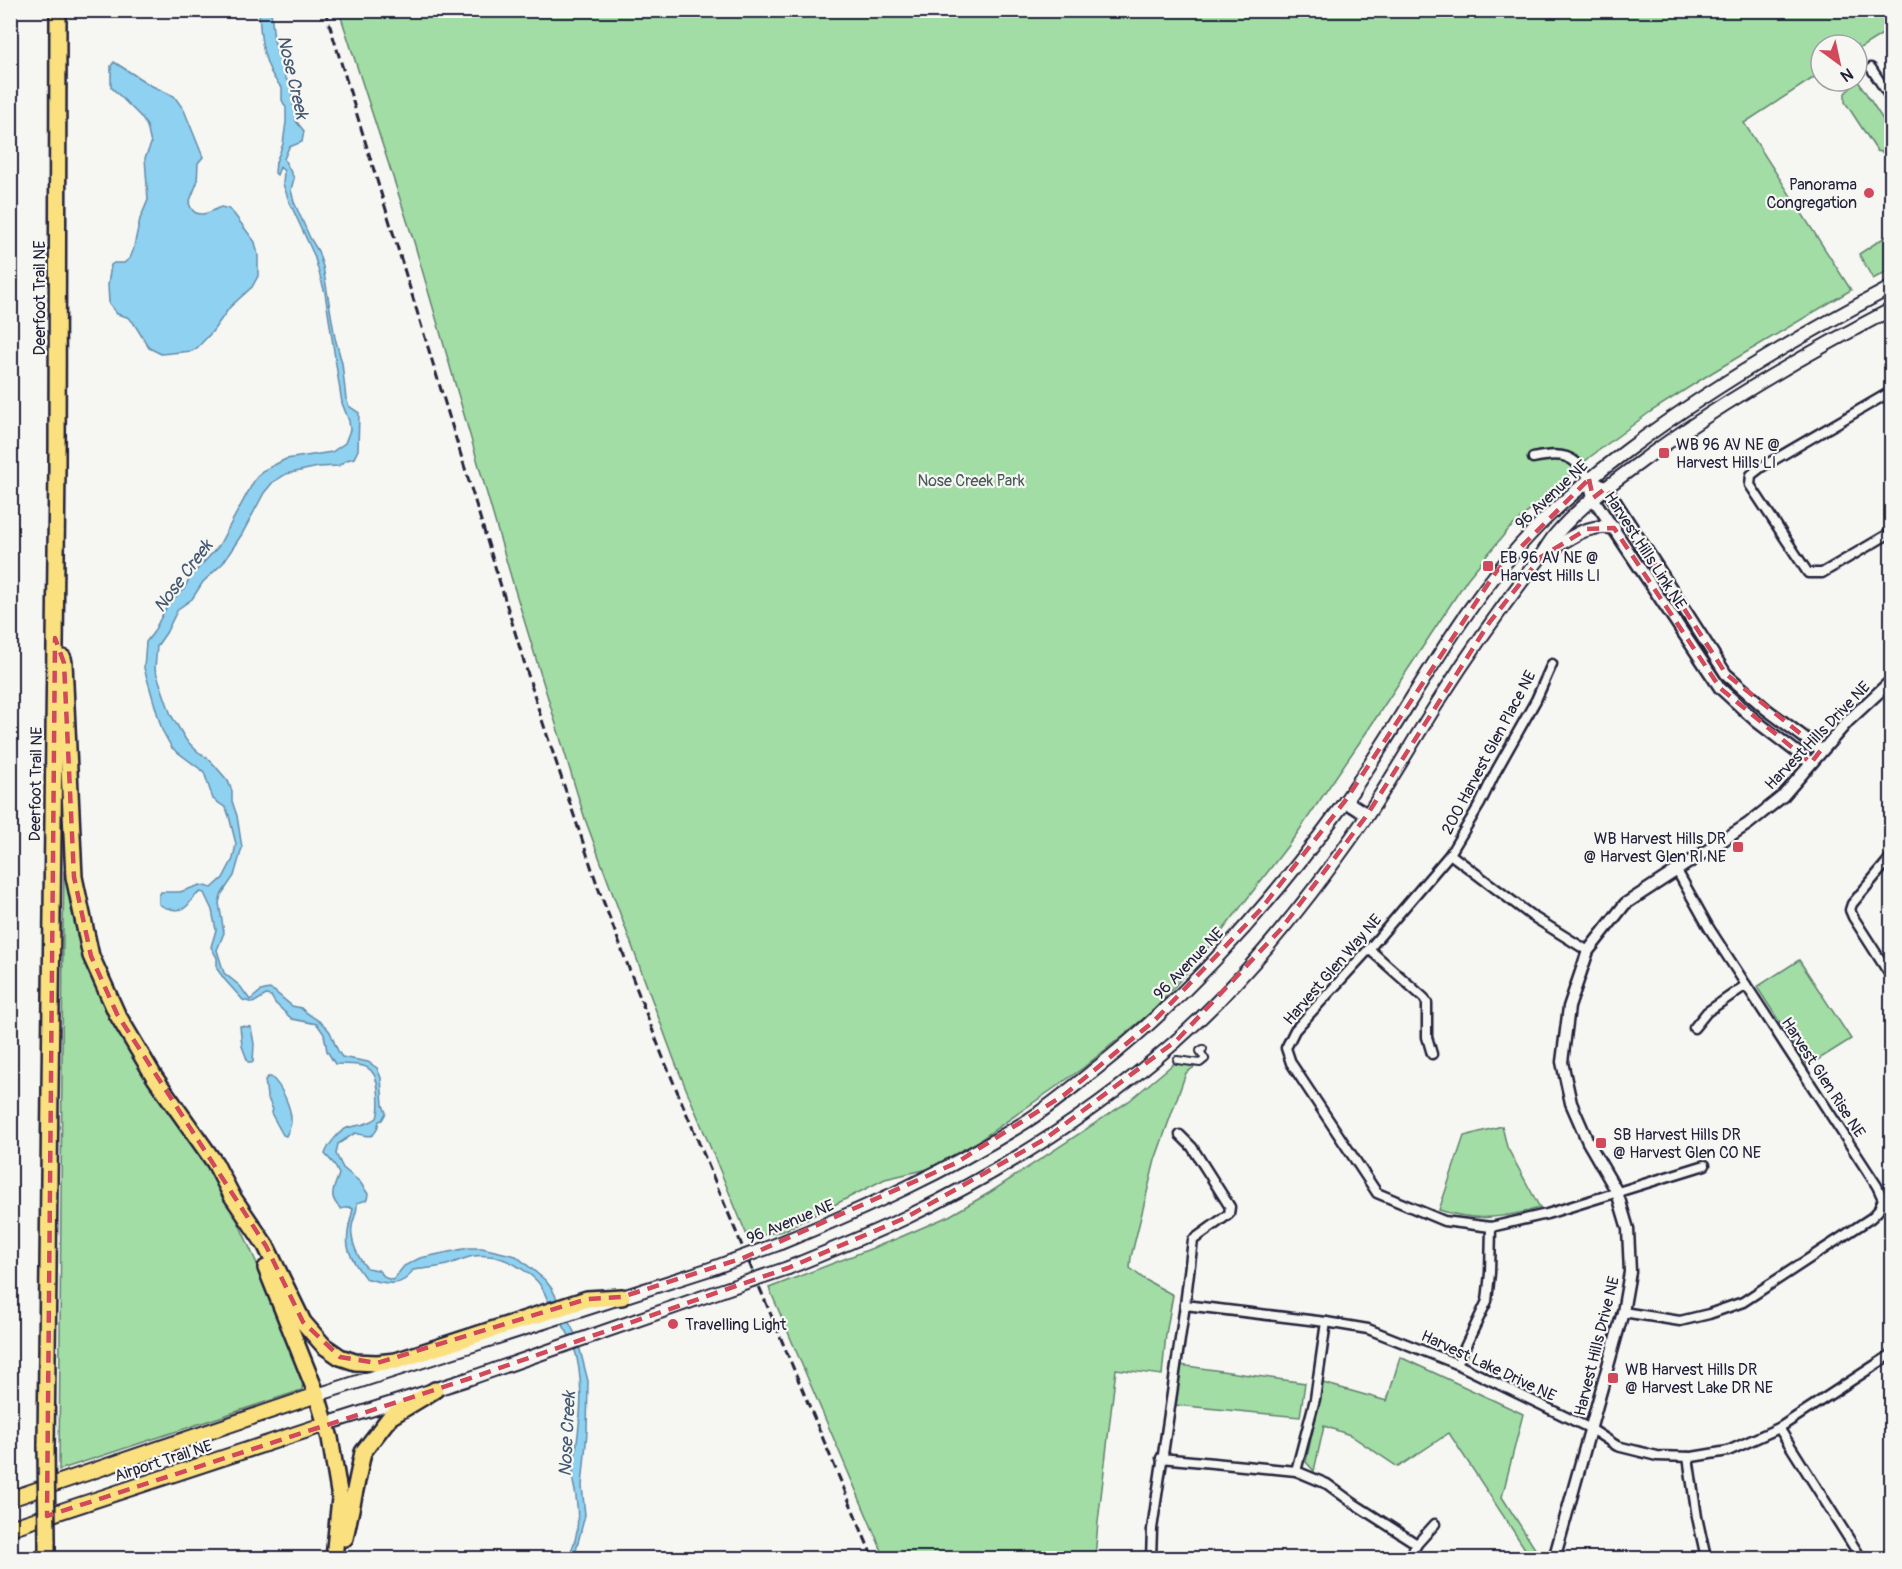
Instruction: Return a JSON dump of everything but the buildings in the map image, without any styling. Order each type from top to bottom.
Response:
[{"type":"highway","name":"Deerfoot Trail NE","points":[[47,1558],[46,1446],[59,77],[57,10]]},
{"type":"highway","points":[[55,638],[64,663],[74,877],[92,956],[117,1014],[155,1078],[215,1163],[249,1223],[266,1246],[303,1322],[324,1346],[340,1357],[355,1362],[377,1363],[396,1361],[499,1332],[587,1299],[622,1297]]},
{"type":"highway","points":[[249,1223],[317,1395],[326,1424],[340,1498],[334,1558]]},
{"type":"highway","points":[[341,1558],[363,1452],[371,1438],[390,1417],[435,1390]]},
{"type":"main road","name":"96 Avenue NE","points":[[622,1297],[713,1268],[778,1244],[892,1195],[956,1163],[1064,1095],[1154,1022],[1202,975],[1261,909],[1345,801],[1462,619],[1496,572],[1539,525],[1589,479],[1710,392],[1770,355],[1892,287]]},
{"type":"main road","name":"96 Avenue NE","points":[[326,1424],[435,1390],[788,1268],[905,1218],[969,1185],[1054,1133],[1142,1069],[1177,1040],[1222,995],[1274,937],[1341,854],[1490,623],[1541,557],[1555,535],[1593,498],[1668,441],[1734,399],[1892,309]]},
{"type":"main road","points":[[1541,557],[1587,529],[1605,526],[1614,528]]},
{"type":"main road","points":[[1345,801],[1367,815]]},
{"type":"main road","points":[[317,1395],[499,1332]]},
{"type":"main road","name":"Airport Trail NE","points":[[10,1499],[317,1395]]},
{"type":"main road","name":"Airport Trail NE","points":[[10,1528],[326,1424]]},
{"type":"street","points":[[1871,68],[1892,100]]},
{"type":"street","points":[[1892,391],[1760,468],[1751,475],[1750,485],[1808,573],[1822,573],[1892,532]]},
{"type":"street","points":[[1533,458],[1563,454],[1582,465],[1589,479]]},
{"type":"street","name":"Harvest Hills Link NE","points":[[1589,479],[1606,488],[1726,674],[1766,709],[1821,750]]},
{"type":"street","name":"Harvest Hills Link NE","points":[[1589,479],[1593,498],[1720,688],[1756,721],[1811,763]]},
{"type":"street","name":"200 Harvest Glen Place NE","points":[[1450,855],[1480,804],[1552,664]]},
{"type":"street","name":"Harvest Hills Drive NE","points":[[1552,1558],[1569,1510],[1623,1312],[1630,1272],[1631,1249],[1628,1229],[1617,1192],[1588,1142],[1571,1103],[1562,1062],[1569,1007],[1588,951],[1625,904],[1748,824],[1783,796],[1848,721],[1892,680]]},
{"type":"street","points":[[1450,855],[1532,916],[1588,951]]},
{"type":"street","name":"Harvest Glen Way NE","points":[[1450,855],[1295,1030],[1286,1048],[1291,1063],[1377,1193],[1444,1221],[1491,1227],[1547,1214],[1705,1165]]},
{"type":"street","points":[[1892,856],[1852,904],[1850,910],[1892,978]]},
{"type":"street","name":"Harvest Glen Rise NE","points":[[1623,1312],[1680,1321],[1743,1302],[1871,1218],[1878,1211],[1883,1199],[1877,1186],[1709,928],[1676,869]]},
{"type":"street","points":[[1369,949],[1424,998],[1427,1004],[1427,1037],[1432,1054]]},
{"type":"street","points":[[1694,1028],[1707,1012],[1746,985]]},
{"type":"street","points":[[1177,1060],[1200,1063],[1205,1059],[1200,1051],[1203,1048]]},
{"type":"street","points":[[1150,1558],[1161,1458],[1193,1240],[1229,1214],[1230,1207],[1192,1147],[1180,1135]]},
{"type":"street","points":[[1457,1364],[1487,1301],[1491,1227]]},
{"type":"street","name":"Harvest Lake Drive NE","points":[[1185,1305],[1368,1329],[1457,1364],[1591,1429],[1617,1446],[1657,1456],[1688,1457],[1728,1451],[1779,1428],[1892,1354]]},
{"type":"street","points":[[1296,1471],[1315,1399],[1326,1322]]},
{"type":"street","points":[[1779,1428],[1861,1558]]},
{"type":"street","points":[[1688,1457],[1706,1558]]},
{"type":"street","points":[[1161,1458],[1296,1471],[1327,1484],[1417,1544]]},
{"type":"street","points":[[1409,1558],[1417,1544],[1435,1524]]},
{"type":"highlighted area","points":[[1589,479],[1593,498],[1606,488],[1726,674],[1821,750],[1811,763],[1720,688],[1614,528],[1587,529],[1541,557],[1489,623],[1367,815],[1281,929],[1177,1040],[1045,1139],[905,1218],[788,1268],[468,1379],[47,1516],[55,638],[64,663],[74,877],[91,956],[117,1014],[266,1246],[303,1322],[340,1357],[377,1363],[587,1299],[622,1297],[743,1258],[956,1163],[1064,1095],[1154,1021],[1261,909],[1345,801],[1496,572]]},
{"type":"green space","name":"Nose Creek Park","points":[[1891,10],[1892,28],[1869,42],[1869,33],[1809,33],[1809,81],[1744,123],[1851,290],[1650,412],[1590,457],[1508,530],[1468,578],[1296,835],[1220,934],[1155,1009],[1083,1068],[977,1142],[928,1169],[885,1179],[783,1231],[748,1238],[675,1062],[585,819],[514,587],[414,242],[339,11]]},
{"type":"green space","points":[[1845,93],[1866,93],[1891,132],[1891,154],[1877,151],[1845,102]]},
{"type":"green space","points":[[1891,233],[1891,269],[1873,279],[1859,254]]},
{"type":"green space","points":[[66,870],[70,905],[83,956],[106,1002],[226,1195],[258,1266],[303,1380],[302,1390],[59,1470],[63,927],[64,871]]},
{"type":"green space","points":[[1799,960],[1851,1039],[1808,1066],[1757,987]]},
{"type":"green space","points":[[1178,1060],[1200,1063],[1186,1073],[1155,1160],[1130,1268],[1144,1279],[1173,1295],[1162,1375],[1116,1369],[1095,1558],[885,1558],[769,1288],[949,1216],[989,1193],[1129,1101]]},
{"type":"green space","points":[[1502,1126],[1507,1147],[1540,1208],[1490,1217],[1465,1216],[1439,1210],[1464,1136]]},
{"type":"green space","points":[[1400,1357],[1523,1414],[1502,1497],[1539,1555],[1538,1558],[1531,1558],[1449,1433],[1398,1467],[1350,1435],[1324,1426],[1314,1471],[1306,1462],[1323,1383],[1387,1401]]},
{"type":"green space","points":[[1180,1365],[1305,1383],[1300,1417],[1176,1405]]},
{"type":"water","points":[[259,11],[271,11],[274,40],[284,75],[291,87],[296,121],[304,131],[302,142],[289,147],[284,159],[294,178],[291,190],[294,202],[318,251],[323,267],[335,338],[342,363],[346,399],[349,406],[359,413],[358,450],[354,458],[338,466],[318,467],[286,474],[273,482],[264,493],[223,563],[203,582],[192,599],[178,609],[157,646],[155,669],[171,715],[186,740],[210,760],[228,781],[232,791],[242,848],[234,876],[221,895],[219,903],[224,933],[217,950],[224,973],[240,986],[250,1000],[261,991],[269,989],[292,1006],[301,1008],[327,1028],[342,1057],[368,1062],[377,1068],[381,1078],[383,1105],[386,1113],[379,1121],[376,1131],[371,1136],[355,1133],[338,1144],[336,1154],[343,1168],[360,1182],[368,1194],[367,1200],[357,1203],[352,1227],[353,1243],[361,1260],[367,1268],[378,1270],[386,1278],[393,1280],[404,1266],[420,1258],[468,1248],[482,1248],[516,1256],[545,1280],[552,1289],[577,1338],[588,1381],[587,1432],[582,1486],[585,1515],[574,1558],[567,1558],[574,1544],[578,1521],[573,1474],[578,1439],[580,1375],[573,1344],[541,1286],[514,1264],[495,1257],[483,1256],[468,1257],[450,1264],[413,1270],[409,1276],[398,1283],[385,1283],[365,1278],[349,1252],[347,1238],[353,1209],[349,1207],[341,1209],[334,1200],[333,1192],[339,1174],[325,1154],[338,1134],[346,1128],[368,1123],[377,1118],[379,1096],[373,1073],[364,1066],[335,1064],[327,1051],[324,1034],[317,1024],[292,1019],[271,996],[266,995],[253,1003],[243,1000],[217,969],[217,958],[211,947],[216,930],[212,910],[204,893],[196,895],[187,906],[177,910],[159,904],[161,892],[180,892],[200,885],[212,888],[223,878],[233,859],[236,844],[226,808],[213,799],[204,772],[172,748],[162,730],[144,668],[146,642],[168,604],[184,589],[190,577],[218,547],[254,481],[262,471],[286,459],[332,452],[345,443],[350,430],[342,403],[325,293],[314,255],[289,201],[283,184],[284,171],[280,167],[277,175],[275,173],[276,162],[283,144],[286,108],[282,100],[282,88],[271,72],[264,52]]},
{"type":"water","points":[[114,62],[150,85],[174,96],[184,110],[203,157],[198,163],[197,183],[189,203],[191,209],[202,214],[221,207],[229,209],[255,242],[258,255],[258,276],[252,287],[230,307],[212,332],[192,351],[161,354],[149,348],[133,322],[117,314],[109,303],[108,285],[111,265],[124,263],[130,258],[140,219],[148,200],[145,158],[151,144],[147,126],[141,117],[111,87],[111,66]]},
{"type":"water","points":[[240,1026],[251,1027],[254,1044],[253,1062],[248,1062],[242,1046]]},
{"type":"water","points":[[271,1077],[278,1085],[288,1104],[291,1122],[286,1136],[283,1135],[271,1113],[273,1110],[267,1096],[265,1080]]},
{"type":"railway","points":[[325,10],[540,714],[599,890],[662,1055],[873,1558]]},
{"type":"place","name":"Panorama Congregation","points":[[1869,193]]},
{"type":"place","name":"WB 96 AV NE @ Harvest Hills LI","points":[[1664,453]]},
{"type":"place","name":"EB 96 AV NE @ Harvest Hills LI","points":[[1488,566]]},
{"type":"place","name":"WB Harvest Hills DR @ Harvest Glen RI NE","points":[[1738,847]]},
{"type":"place","name":"SB Harvest Hills DR @ Harvest Glen CO NE","points":[[1601,1143]]},
{"type":"place","name":"Travelling Light","points":[[673,1324]]},
{"type":"place","name":"WB Harvest Hills DR @ Harvest Lake DR NE","points":[[1613,1378]]},
{"type":"water label","name":"Nose Creek","points":[[293,77]]},
{"type":"water label","name":"Nose Creek","points":[[183,576]]},
{"type":"water label","name":"Nose Creek","points":[[567,1434]]}]
